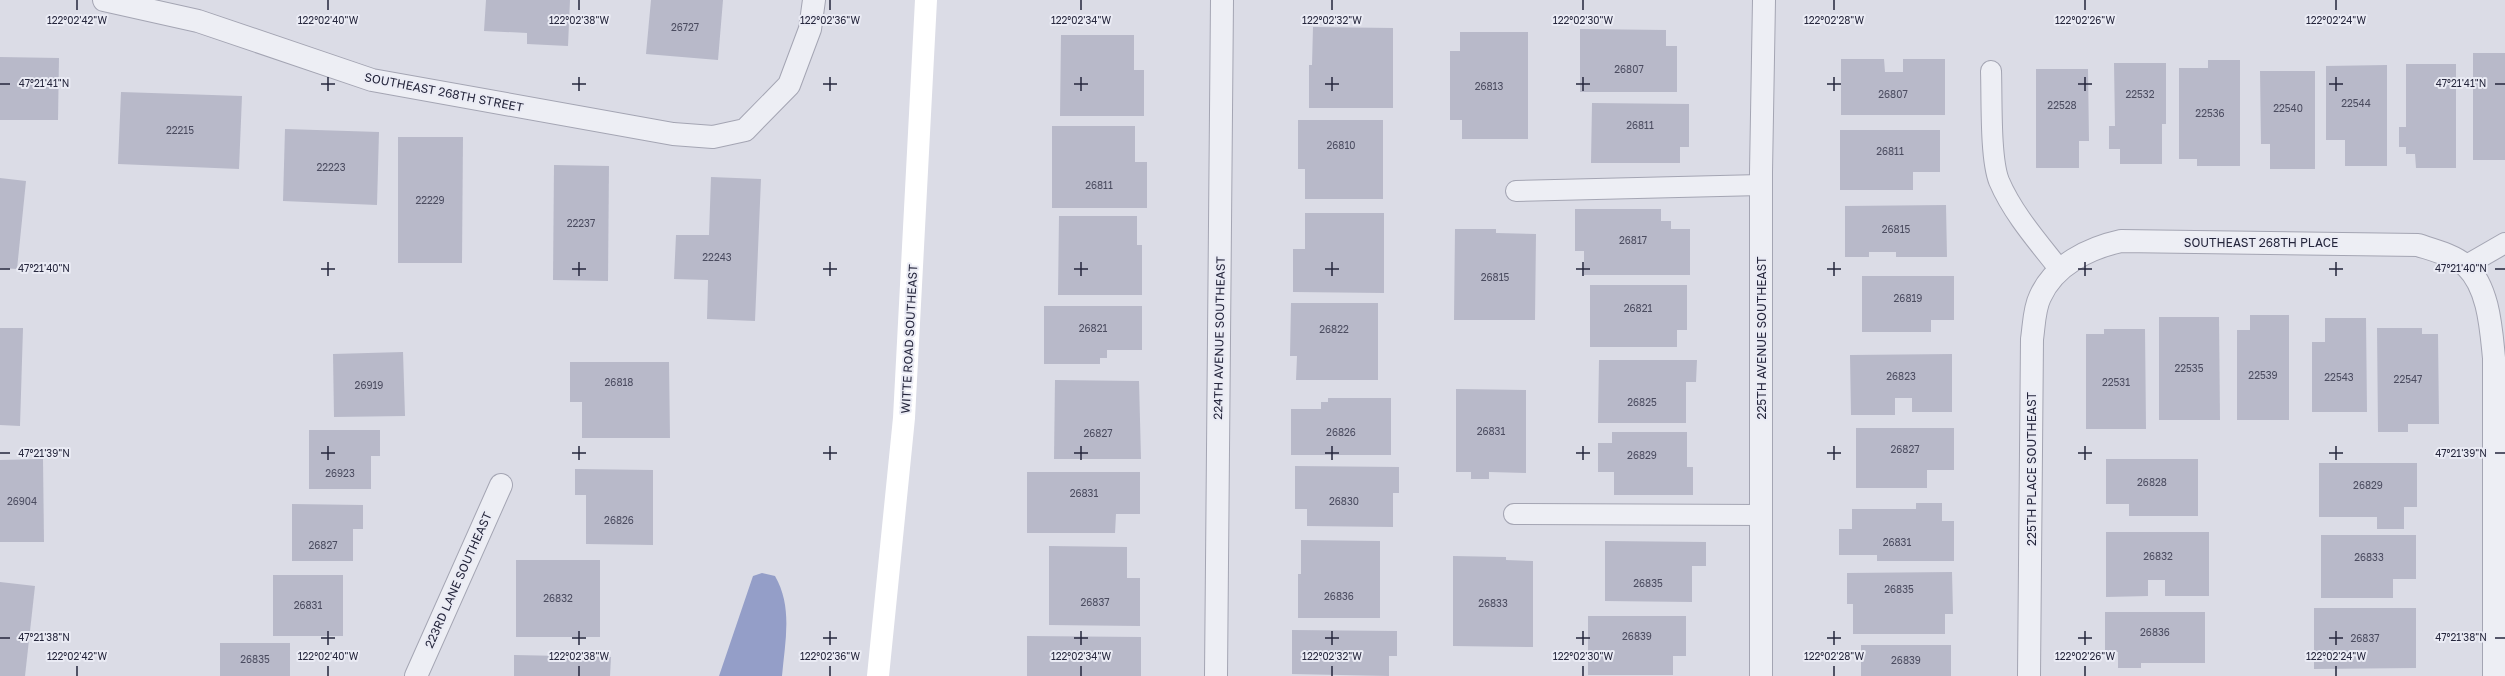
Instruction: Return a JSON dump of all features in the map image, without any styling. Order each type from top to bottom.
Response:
[{"type":"street","name":"SOUTHEAST 268TH STREET","points":[[104,0],[198,21],[372,80],[673,134],[713,137],[744,130],[789,85],[810,29],[814,0]]},
{"type":"street","name":"WITTE ROAD SOUTHEAST","points":[[878,676],[904,418],[926,0]]},
{"type":"street","name":"224TH AVENUE SOUTHEAST","points":[[1216,676],[1222,0]]},
{"type":"street","name":"225TH AVENUE SOUTHEAST","points":[[1761,676],[1761,186],[1764,0]]},
{"type":"street","name":"SOUTHEAST 268TH PLACE","points":[[2060,270],[2098,246],[2121,241],[2418,245],[2438,251],[2466,266]]},
{"type":"street","points":[[2466,266],[2483,293],[2491,321],[2494,358],[2494,676]]},
{"type":"street","name":"225TH PLACE SOUTHEAST","points":[[2030,676],[2032,339],[2040,296],[2060,270]]},
{"type":"street","name":"223RD LANE SOUTHEAST","points":[[416,676],[501,485]]},
{"type":"lane","points":[[1991,71],[1995,159],[1999,180],[2009,200],[2060,270]]},
{"type":"lane","points":[[1516,191],[1761,186]]},
{"type":"lane","points":[[2466,266],[2505,243]]},
{"type":"lane","points":[[1514,514],[1761,515]]},
{"type":"water","points":[[762,573],[775,576],[781,588],[784,600],[786,612],[786,638],[782,676],[719,676],[753,576]]},
{"type":"building","points":[[486,0],[570,0],[568,46],[527,44],[527,33],[484,31]]},
{"type":"building","points":[[651,0],[723,0],[718,60],[646,54]]},
{"type":"building","points":[[1313,27],[1393,28],[1393,108],[1309,108],[1309,65],[1312,65]]},
{"type":"building","points":[[1580,29],[1666,30],[1666,46],[1677,46],[1677,92],[1580,92]]},
{"type":"building","points":[[1460,32],[1528,32],[1528,139],[1462,139],[1462,120],[1450,120],[1450,51],[1460,51]]},
{"type":"building","points":[[1061,35],[1134,35],[1134,70],[1144,70],[1144,116],[1060,116]]},
{"type":"building","points":[[2473,53],[2505,53],[2505,160],[2473,160]]},
{"type":"building","points":[[0,57],[59,58],[58,120],[0,120]]},
{"type":"building","points":[[1841,59],[1884,59],[1885,72],[1903,72],[1903,59],[1945,59],[1945,115],[1841,115]]},
{"type":"building","points":[[2208,60],[2240,60],[2240,166],[2197,166],[2197,159],[2179,159],[2179,68],[2208,68]]},
{"type":"building","points":[[2114,63],[2166,63],[2166,124],[2162,124],[2162,164],[2120,164],[2120,149],[2109,149],[2109,126],[2115,126]]},
{"type":"building","points":[[2406,64],[2456,64],[2456,168],[2416,168],[2415,154],[2406,154],[2406,147],[2399,147],[2399,127],[2406,127]]},
{"type":"building","points":[[2387,65],[2387,166],[2345,166],[2345,140],[2326,140],[2326,66]]},
{"type":"building","points":[[2036,69],[2088,69],[2089,141],[2079,141],[2079,168],[2036,168]]},
{"type":"building","points":[[2260,71],[2315,71],[2315,169],[2270,169],[2270,144],[2261,144]]},
{"type":"building","points":[[121,92],[242,96],[239,169],[118,164]]},
{"type":"building","points":[[1592,103],[1689,104],[1689,147],[1680,147],[1680,163],[1591,163]]},
{"type":"building","points":[[1298,120],[1383,120],[1383,199],[1305,199],[1305,169],[1298,169]]},
{"type":"building","points":[[1052,126],[1135,126],[1135,162],[1147,162],[1147,208],[1052,208]]},
{"type":"building","points":[[285,129],[379,132],[377,205],[283,201]]},
{"type":"building","points":[[1840,130],[1940,130],[1940,172],[1913,172],[1913,190],[1840,190]]},
{"type":"building","points":[[398,137],[463,137],[462,263],[398,263]]},
{"type":"building","points":[[554,165],[609,166],[608,281],[553,280]]},
{"type":"building","points":[[711,177],[761,179],[755,321],[707,319],[708,280],[674,279],[676,235],[709,235]]},
{"type":"building","points":[[0,178],[26,181],[17,269],[0,268]]},
{"type":"building","points":[[1946,205],[1947,257],[1896,257],[1896,252],[1869,252],[1869,257],[1845,257],[1845,206]]},
{"type":"building","points":[[1575,209],[1661,209],[1661,221],[1671,221],[1671,229],[1690,229],[1690,275],[1584,275],[1584,251],[1575,251]]},
{"type":"building","points":[[1305,213],[1384,213],[1384,293],[1293,292],[1293,249],[1305,249]]},
{"type":"building","points":[[1059,216],[1137,216],[1137,245],[1142,245],[1142,295],[1058,295]]},
{"type":"building","points":[[1455,229],[1496,229],[1496,233],[1536,234],[1535,320],[1454,320]]},
{"type":"building","points":[[1862,276],[1954,276],[1954,320],[1931,320],[1931,332],[1862,332]]},
{"type":"building","points":[[1590,285],[1687,285],[1687,330],[1677,330],[1677,347],[1590,347]]},
{"type":"building","points":[[1291,303],[1378,303],[1378,380],[1296,380],[1297,356],[1290,356]]},
{"type":"building","points":[[1044,306],[1142,306],[1142,350],[1107,350],[1107,358],[1100,358],[1100,364],[1044,364]]},
{"type":"building","points":[[2250,315],[2289,315],[2289,420],[2237,420],[2237,330],[2250,330]]},
{"type":"building","points":[[2159,317],[2219,317],[2220,420],[2159,420]]},
{"type":"building","points":[[2325,318],[2366,318],[2367,412],[2312,412],[2312,342],[2325,342]]},
{"type":"building","points":[[0,328],[23,328],[20,426],[0,425]]},
{"type":"building","points":[[2377,328],[2422,328],[2422,334],[2438,334],[2439,424],[2408,424],[2408,432],[2378,432]]},
{"type":"building","points":[[2104,329],[2145,329],[2146,429],[2086,429],[2086,334],[2104,334]]},
{"type":"building","points":[[403,352],[405,416],[334,417],[333,354]]},
{"type":"building","points":[[1952,354],[1952,412],[1912,412],[1912,398],[1895,398],[1895,415],[1851,415],[1850,355]]},
{"type":"building","points":[[1599,360],[1697,360],[1696,382],[1686,382],[1686,423],[1598,423]]},
{"type":"building","points":[[570,362],[669,362],[670,438],[582,438],[582,402],[570,402]]},
{"type":"building","points":[[1055,380],[1139,381],[1141,459],[1054,459]]},
{"type":"building","points":[[1456,389],[1526,390],[1526,473],[1489,472],[1489,479],[1471,479],[1471,472],[1456,472]]},
{"type":"building","points":[[1328,398],[1391,398],[1391,455],[1291,455],[1291,409],[1321,409],[1321,402],[1328,402]]},
{"type":"building","points":[[1856,428],[1954,428],[1954,470],[1927,470],[1927,488],[1856,488]]},
{"type":"building","points":[[309,430],[380,430],[380,456],[371,456],[371,489],[309,489]]},
{"type":"building","points":[[1612,432],[1687,432],[1687,467],[1693,467],[1693,495],[1614,495],[1614,472],[1598,472],[1598,443],[1612,443]]},
{"type":"building","points":[[43,459],[44,542],[0,542],[0,460]]},
{"type":"building","points":[[2106,459],[2198,459],[2198,516],[2129,516],[2129,504],[2106,504]]},
{"type":"building","points":[[2319,463],[2417,463],[2417,507],[2404,507],[2404,529],[2377,529],[2377,517],[2319,517]]},
{"type":"building","points":[[1295,466],[1399,467],[1399,493],[1393,493],[1393,527],[1307,526],[1307,509],[1295,509]]},
{"type":"building","points":[[575,469],[653,470],[653,545],[586,544],[586,495],[575,495]]},
{"type":"building","points":[[1027,472],[1140,472],[1140,514],[1116,514],[1115,533],[1027,533]]},
{"type":"building","points":[[1916,503],[1942,503],[1942,521],[1954,521],[1954,561],[1877,561],[1877,555],[1839,555],[1839,529],[1852,529],[1852,509],[1916,509]]},
{"type":"building","points":[[292,504],[363,505],[363,529],[353,529],[353,561],[292,561]]},
{"type":"building","points":[[2106,532],[2209,532],[2209,596],[2165,596],[2165,580],[2148,580],[2148,596],[2106,597]]},
{"type":"building","points":[[2321,535],[2416,535],[2416,579],[2393,579],[2393,598],[2321,598]]},
{"type":"building","points":[[1301,540],[1380,541],[1380,618],[1298,618],[1298,574],[1301,574]]},
{"type":"building","points":[[1605,541],[1706,542],[1706,566],[1692,566],[1692,602],[1605,601]]},
{"type":"building","points":[[1049,546],[1127,547],[1127,578],[1140,578],[1140,626],[1049,625]]},
{"type":"building","points":[[1453,556],[1506,557],[1506,560],[1533,561],[1533,647],[1453,646]]},
{"type":"building","points":[[516,560],[600,560],[600,637],[516,637]]},
{"type":"building","points":[[1952,572],[1953,614],[1945,614],[1945,634],[1853,634],[1853,604],[1847,604],[1847,573]]},
{"type":"building","points":[[273,575],[343,575],[343,636],[273,636]]},
{"type":"building","points":[[0,582],[35,586],[25,676],[0,676]]},
{"type":"building","points":[[2314,608],[2416,608],[2416,668],[2314,669]]},
{"type":"building","points":[[2105,612],[2205,612],[2205,663],[2141,663],[2141,668],[2118,668],[2118,652],[2105,652]]},
{"type":"building","points":[[1588,616],[1686,616],[1686,656],[1673,656],[1673,675],[1588,675]]},
{"type":"building","points":[[1292,630],[1397,631],[1397,656],[1389,656],[1389,676],[1292,674]]},
{"type":"building","points":[[1027,636],[1141,637],[1141,676],[1027,676]]},
{"type":"building","points":[[220,643],[290,643],[290,676],[220,676]]},
{"type":"building","points":[[1861,645],[1951,645],[1951,676],[1861,676]]},
{"type":"building","points":[[514,655],[611,657],[610,676],[514,676]]}]
